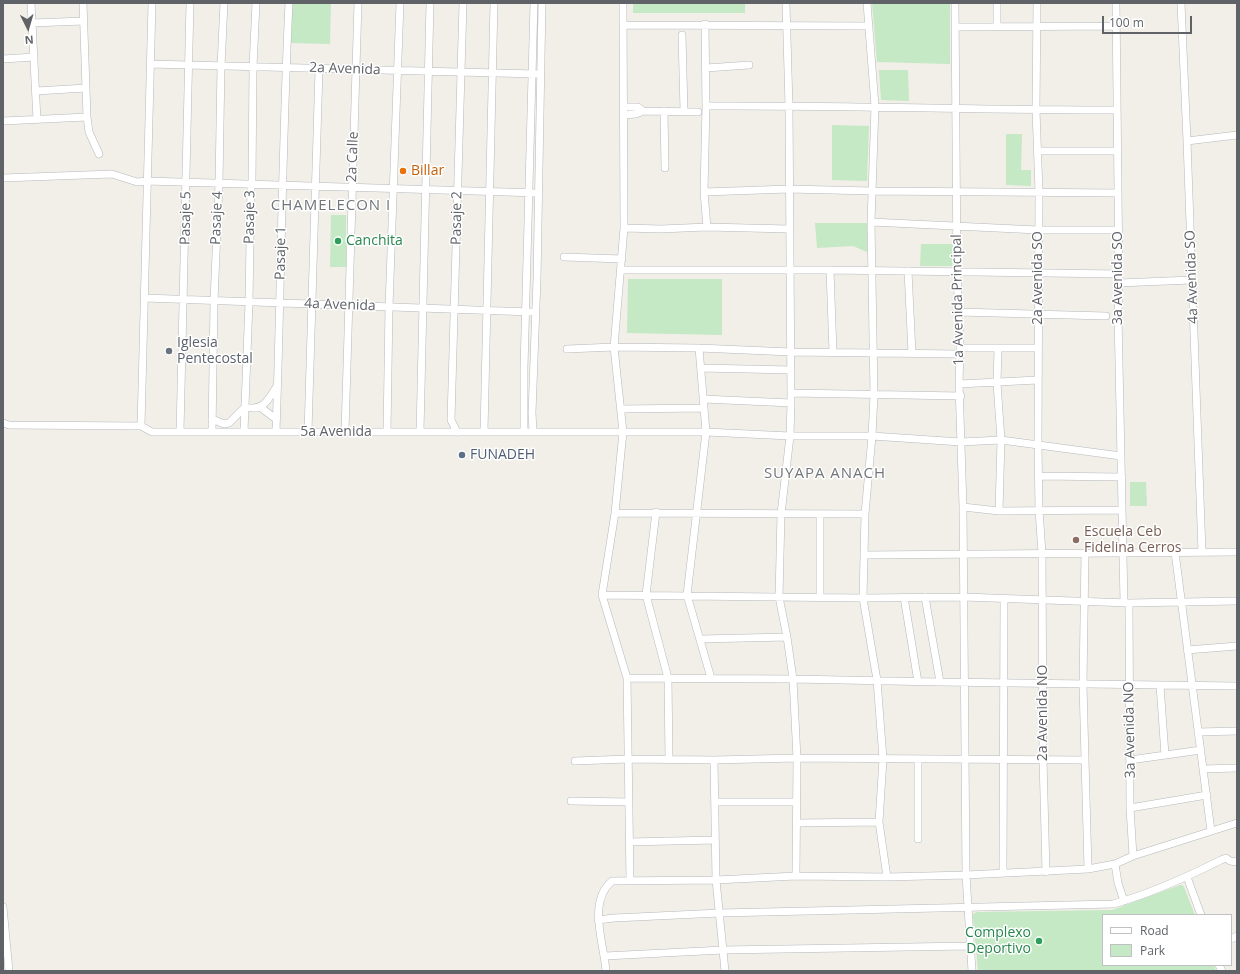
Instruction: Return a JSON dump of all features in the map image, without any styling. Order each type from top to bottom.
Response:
[{"type":"street","points":[[31,3],[37,120]]},
{"type":"street","points":[[84,3],[87,118],[89,132],[99,154]]},
{"type":"street","points":[[141,426],[152,3]]},
{"type":"street","name":"Pasaje 5","points":[[180,432],[190,65],[190,3]]},
{"type":"street","name":"Pasaje 4","points":[[212,432],[214,301],[224,3]]},
{"type":"street","name":"Pasaje 3","points":[[244,432],[249,302],[251,184],[253,162],[253,67],[256,3]]},
{"type":"street","name":"Pasaje 1","points":[[276,432],[283,185],[283,125],[289,3]]},
{"type":"street","name":"2a Calle","points":[[345,432],[358,3]]},
{"type":"street","points":[[387,432],[389,307],[400,3]]},
{"type":"street","points":[[420,432],[430,3]]},
{"type":"street","name":"Pasaje 2","points":[[457,432],[451,420],[463,3]]},
{"type":"street","points":[[484,432],[494,3]]},
{"type":"street","points":[[524,432],[530,193],[531,74],[534,3]]},
{"type":"street","points":[[533,432],[532,413],[539,193],[542,3]]},
{"type":"street","points":[[623,3],[624,228],[622,270],[614,347],[623,432],[614,512],[602,595],[627,678],[630,880]]},
{"type":"street","points":[[786,3],[789,106],[791,403],[790,436],[781,514],[779,597],[793,679],[797,758],[796,876]]},
{"type":"street","points":[[867,3],[875,106],[871,222],[874,395],[865,514],[863,598],[878,680],[883,759],[878,822],[888,877]]},
{"type":"street","name":"1a Avenida Principal","points":[[955,3],[957,272],[963,507],[966,875],[972,971]]},
{"type":"street","points":[[997,3],[997,26]]},
{"type":"street","name":"2a Avenida SO","points":[[1037,3],[1036,110],[1039,192],[1038,445],[1039,510],[1042,554]]},
{"type":"street","name":"3a Avenida SO","points":[[1116,3],[1119,230],[1118,315],[1122,477],[1122,553]]},
{"type":"street","name":"4a Avenida SO","points":[[1181,3],[1202,552]]},
{"type":"street","points":[[32,23],[84,21]]},
{"type":"street","points":[[623,25],[705,24],[869,26]]},
{"type":"street","points":[[705,24],[706,106],[704,192],[707,227]]},
{"type":"street","points":[[955,27],[1116,26]]},
{"type":"street","points":[[682,35],[684,111]]},
{"type":"street","points":[[3,59],[34,57]]},
{"type":"street","name":"2a Avenida","points":[[150,64],[540,74]]},
{"type":"street","points":[[706,68],[749,65]]},
{"type":"street","points":[[308,432],[319,69]]},
{"type":"street","points":[[36,91],[86,88]]},
{"type":"street","points":[[706,106],[875,106],[1036,110],[1117,110]]},
{"type":"street","points":[[623,107],[638,107],[643,111]]},
{"type":"street","points":[[623,115],[636,114],[643,111],[698,112]]},
{"type":"street","points":[[664,111],[665,168]]},
{"type":"street","points":[[3,121],[87,118]]},
{"type":"street","points":[[1187,141],[1237,135]]},
{"type":"street","points":[[1037,150],[1118,151]]},
{"type":"street","points":[[3,178],[112,174],[137,182],[186,182],[539,193]]},
{"type":"street","points":[[704,192],[789,189],[1118,193]]},
{"type":"street","points":[[871,222],[1038,230],[1119,230]]},
{"type":"street","points":[[624,228],[661,229],[707,227],[789,229]]},
{"type":"street","points":[[564,257],[622,259]]},
{"type":"street","points":[[622,270],[830,270],[1119,274]]},
{"type":"street","points":[[830,270],[834,352]]},
{"type":"street","points":[[908,272],[912,353]]},
{"type":"street","points":[[1119,283],[1192,280]]},
{"type":"street","name":"4a Avenida","points":[[145,298],[535,312]]},
{"type":"street","points":[[958,312],[1106,316]]},
{"type":"street","points":[[567,349],[614,347],[700,348],[791,352],[912,353],[1038,348]]},
{"type":"street","points":[[700,348],[706,432],[687,595],[701,639],[711,678]]},
{"type":"street","points":[[998,349],[997,383],[1001,440],[999,511]]},
{"type":"street","points":[[701,368],[791,370]]},
{"type":"street","points":[[959,384],[1038,380]]},
{"type":"street","points":[[212,419],[224,424],[229,423],[245,407],[253,410],[260,408],[277,386]]},
{"type":"street","points":[[791,393],[961,396]]},
{"type":"street","points":[[703,399],[791,403]]},
{"type":"street","points":[[260,408],[276,419]]},
{"type":"street","points":[[621,409],[704,408]]},
{"type":"street","name":"5a Avenida","points":[[3,423],[9,425],[141,426],[152,432],[706,432],[790,436],[872,436],[961,442],[1001,440],[1121,456]]},
{"type":"street","points":[[1039,476],[1122,477]]},
{"type":"street","points":[[963,507],[999,511],[1121,510]]},
{"type":"street","points":[[614,512],[865,514]]},
{"type":"street","points":[[656,512],[646,595],[668,678],[669,759]]},
{"type":"street","points":[[820,514],[820,597]]},
{"type":"street","points":[[1175,552],[1211,831]]},
{"type":"street","points":[[864,555],[1237,552]]},
{"type":"street","points":[[1085,553],[1083,684],[1088,869]]},
{"type":"street","name":"3a Avenida NO","points":[[1122,553],[1126,603],[1129,685],[1130,808],[1133,856]]},
{"type":"street","name":"2a Avenida NO","points":[[1042,554],[1042,759],[1046,872]]},
{"type":"street","points":[[602,595],[863,598],[964,597],[1126,603],[1237,601]]},
{"type":"street","points":[[904,597],[918,682]]},
{"type":"street","points":[[925,597],[940,682]]},
{"type":"street","points":[[1004,599],[1004,873]]},
{"type":"street","points":[[701,639],[787,637]]},
{"type":"street","points":[[1187,650],[1237,646]]},
{"type":"street","points":[[627,678],[878,680],[918,682],[1237,686]]},
{"type":"street","points":[[1160,686],[1165,755]]},
{"type":"street","points":[[1198,732],[1237,732]]},
{"type":"street","points":[[1130,760],[1201,750]]},
{"type":"street","points":[[575,761],[628,759],[714,760],[797,758],[1084,760]]},
{"type":"street","points":[[918,759],[918,840]]},
{"type":"street","points":[[714,760],[716,880],[725,971]]},
{"type":"street","points":[[1203,769],[1237,768]]},
{"type":"street","points":[[1130,808],[1207,795]]},
{"type":"street","points":[[571,801],[629,802]]},
{"type":"street","points":[[714,802],[797,802]]},
{"type":"street","points":[[797,823],[878,822]]},
{"type":"street","points":[[606,971],[605,956],[598,920],[599,904],[602,893],[607,885],[612,881],[716,880],[796,876],[888,877],[1046,872],[1088,869],[1115,864],[1133,856],[1237,822]]},
{"type":"street","points":[[629,842],[715,840]]},
{"type":"street","points":[[598,920],[720,913],[1113,904],[1187,876],[1226,858],[1230,861],[1237,862]]},
{"type":"street","points":[[1115,864],[1118,883],[1124,901]]},
{"type":"street","points":[[1187,876],[1201,914]]},
{"type":"street","points":[[3,907],[9,971]]},
{"type":"street","points":[[605,956],[723,950],[970,946]]},
{"type":"green space","points":[[292,3],[331,3],[330,44],[291,43]]},
{"type":"green space","points":[[633,3],[745,3],[745,13],[633,13]]},
{"type":"green space","points":[[872,3],[950,3],[950,64],[877,62]]},
{"type":"green space","points":[[879,70],[908,70],[909,101],[881,100]]},
{"type":"green space","points":[[832,125],[869,126],[867,181],[832,180]]},
{"type":"green space","points":[[1006,134],[1022,134],[1021,170],[1031,170],[1031,186],[1006,185]]},
{"type":"green space","name":"Canchita","points":[[331,215],[346,215],[346,267],[330,267]]},
{"type":"green space","points":[[815,223],[868,223],[867,252],[853,246],[817,248]]},
{"type":"green space","points":[[921,244],[953,244],[952,266],[920,266]]},
{"type":"green space","points":[[628,279],[722,279],[722,335],[627,333]]},
{"type":"green space","points":[[1130,482],[1146,482],[1147,506],[1130,506]]},
{"type":"green space","name":"Complexo Deportivo","points":[[1182,885],[1195,914],[1102,914],[1102,966],[1214,966],[1216,971],[978,971],[973,917],[973,914],[977,912],[1112,910]]},
{"type":"place","name":"Billar","points":[[403,171]]},
{"type":"place","name":"Canchita","points":[[338,241]]},
{"type":"place","name":"Iglesia Pentecostal","points":[[169,351]]},
{"type":"place","name":"FUNADEH","points":[[462,455]]},
{"type":"place","name":"Escuela Ceb Fidelina Cerros","points":[[1076,540]]},
{"type":"place","name":"Complexo Deportivo","points":[[1039,941]]},
{"type":"district","name":"CHAMELECON I","points":[[331,206]]},
{"type":"district","name":"SUYAPA ANACH","points":[[825,474]]}]
